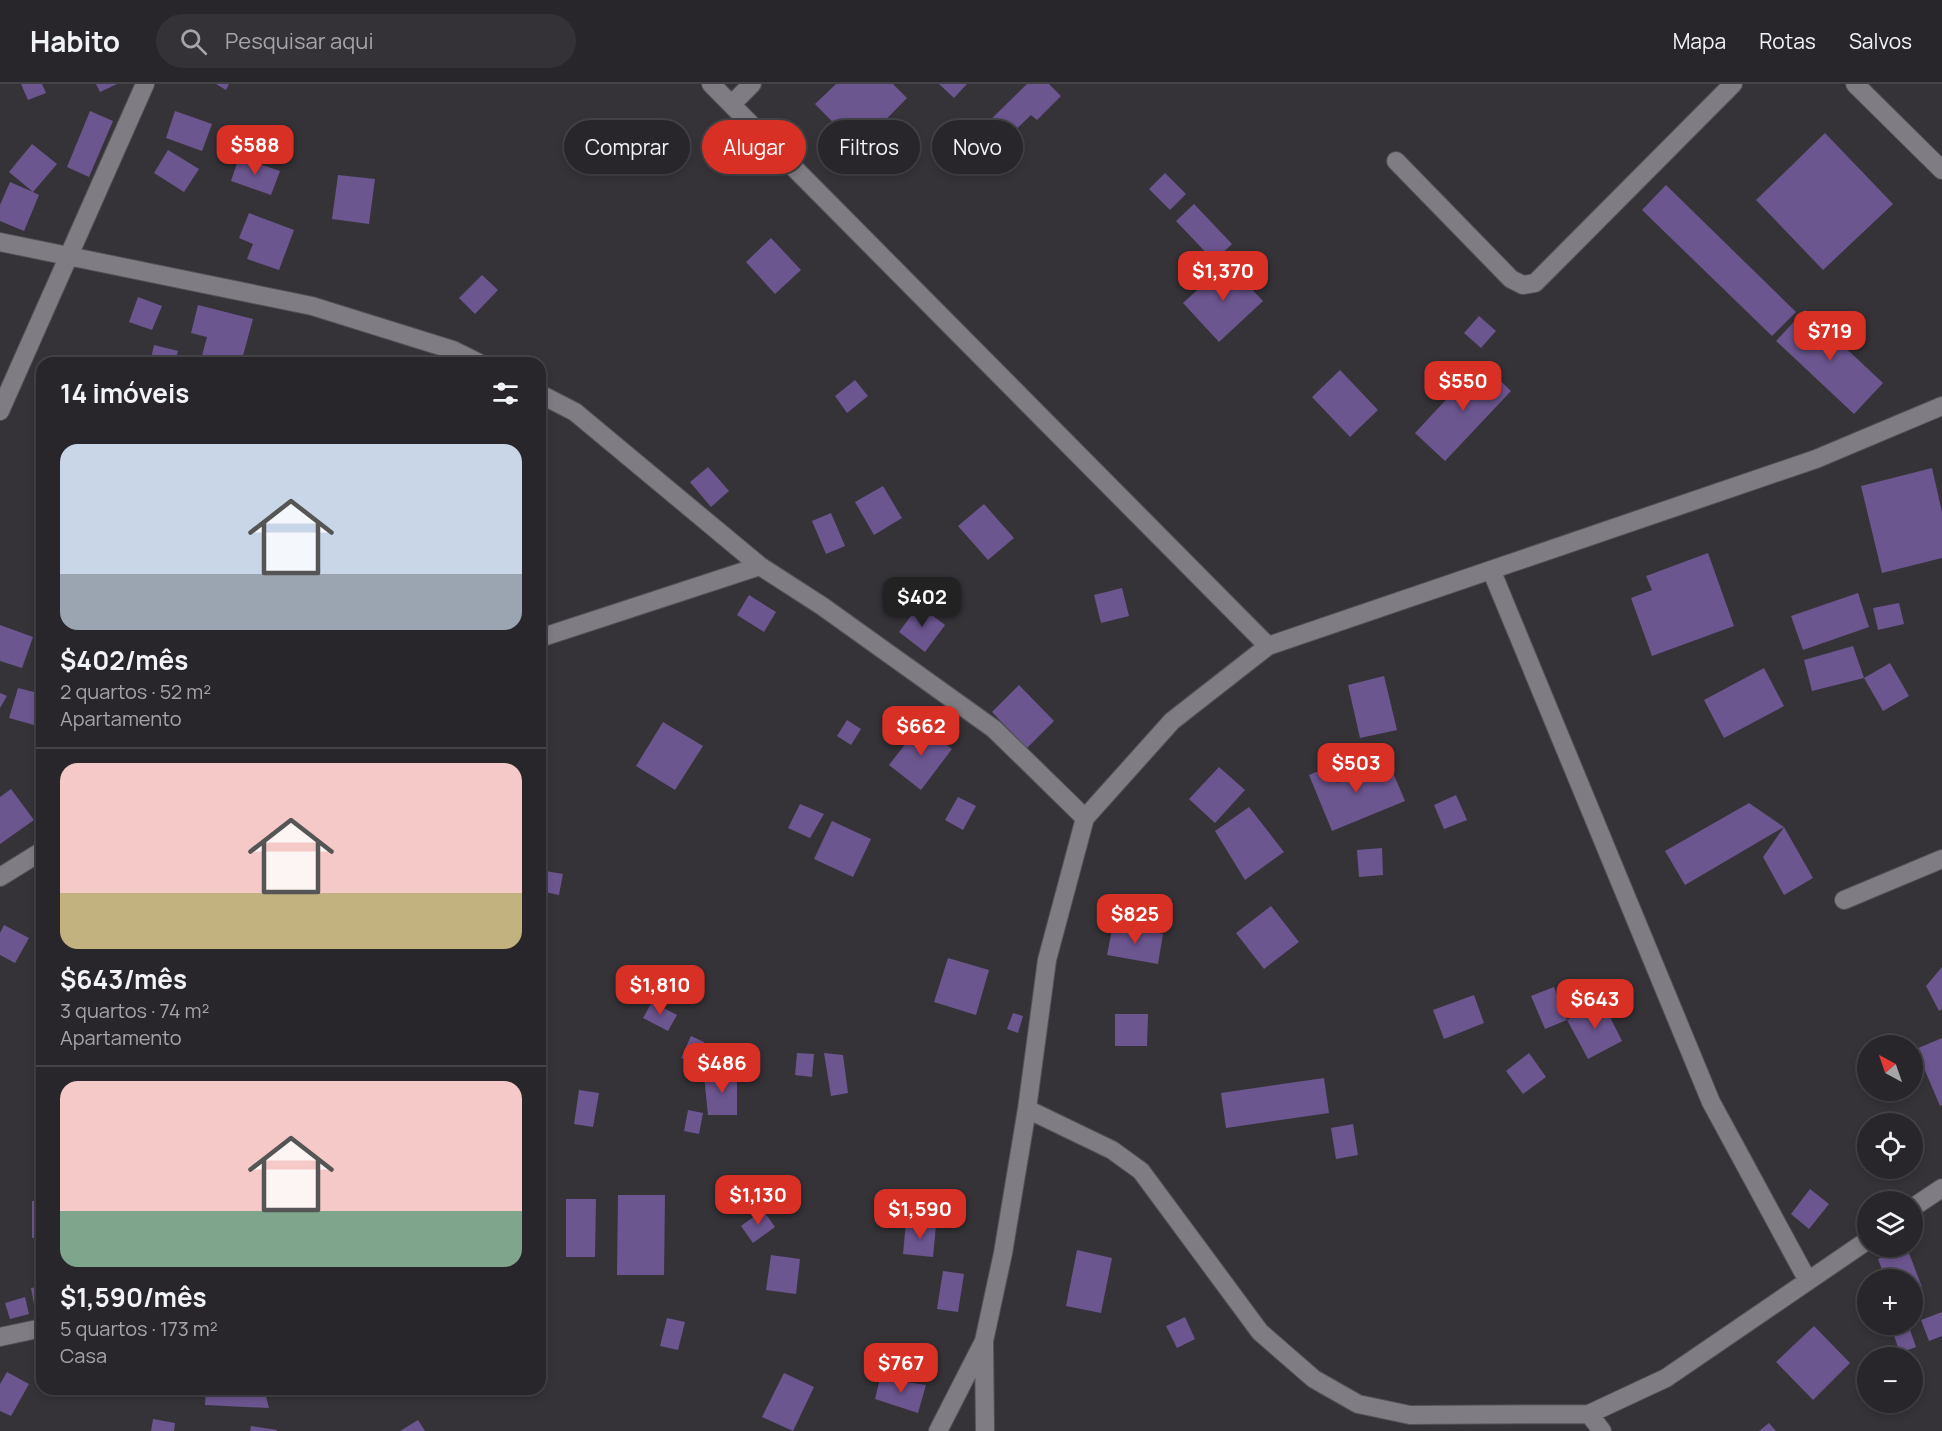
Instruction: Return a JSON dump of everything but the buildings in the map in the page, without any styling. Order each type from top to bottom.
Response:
[{"type":"street","points":[[0,411],[145,84]]},
{"type":"street","points":[[711,84],[1268,646]]},
{"type":"street","points":[[732,104],[752,84]]},
{"type":"street","points":[[1396,162],[1511,279],[1523,285],[1535,283],[1733,84]]},
{"type":"street","points":[[1855,84],[1942,170]]},
{"type":"street","points":[[0,242],[312,306],[453,350],[467,357]]},
{"type":"street","points":[[546,397],[575,412],[759,566],[822,606],[994,729],[1085,818]]},
{"type":"street","points":[[985,1431],[984,1341],[1003,1253],[1027,1109],[1047,960],[1085,818],[1172,721],[1268,646],[1492,572],[1816,459],[1942,405]]},
{"type":"street","points":[[546,636],[759,566]]},
{"type":"street","points":[[1492,572],[1711,1102],[1808,1281]]},
{"type":"street","points":[[0,878],[36,855]]},
{"type":"street","points":[[1844,900],[1942,859]]},
{"type":"street","points":[[1027,1109],[1112,1150],[1141,1171],[1260,1332],[1314,1379],[1358,1404],[1410,1415],[1589,1414],[1666,1378],[1857,1248]]},
{"type":"street","points":[[1923,1201],[1942,1188]]},
{"type":"street","points":[[0,1337],[36,1329]]},
{"type":"street","points":[[938,1431],[984,1341]]},
{"type":"street","points":[[1589,1414],[1602,1431]]}]
